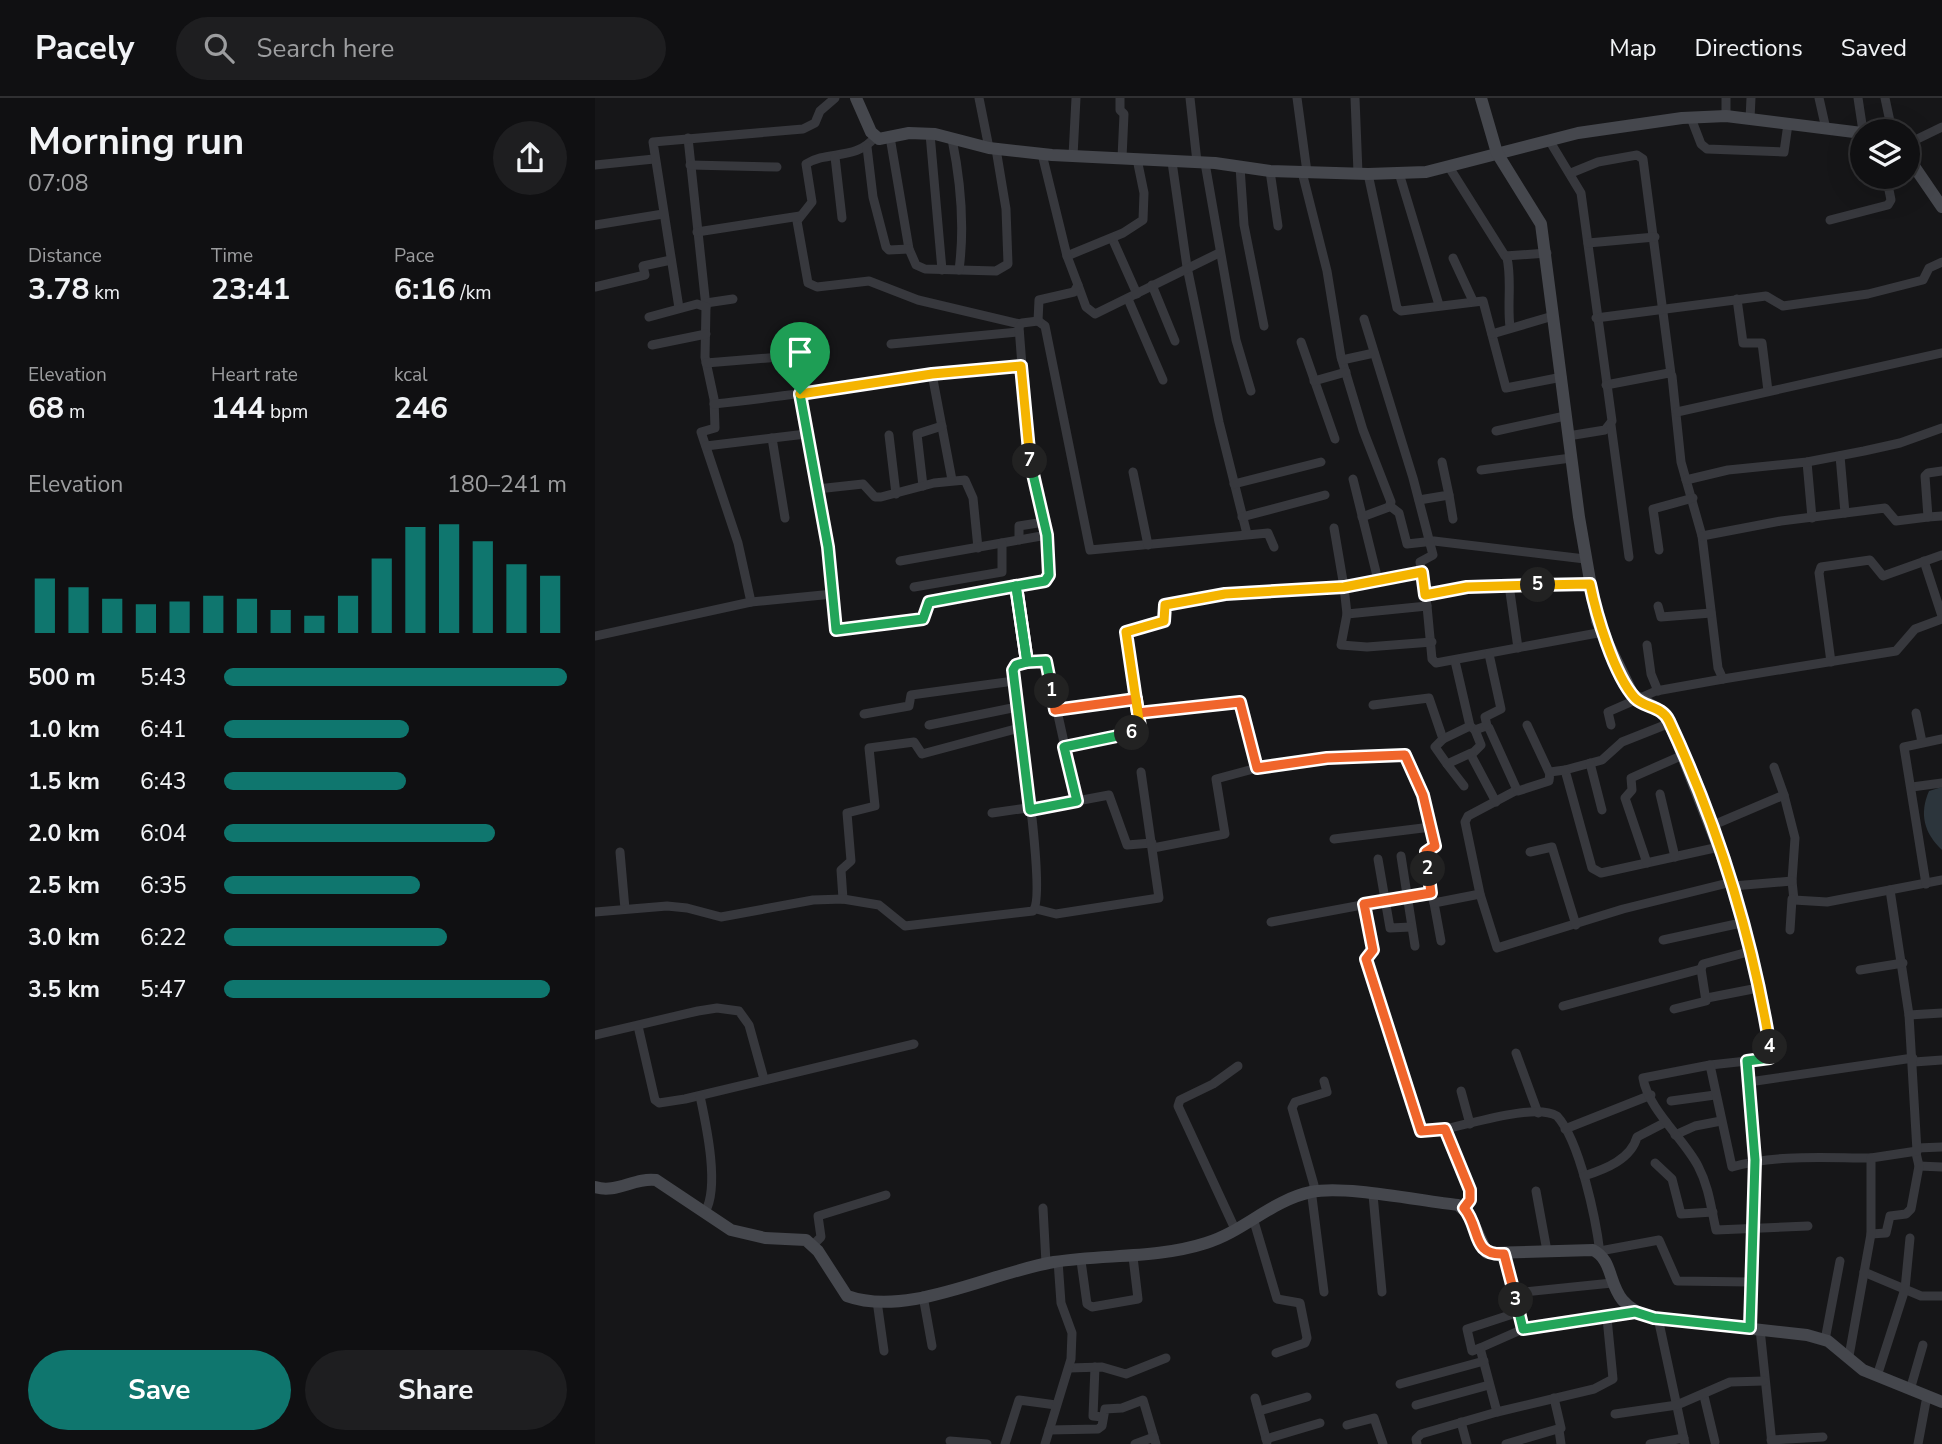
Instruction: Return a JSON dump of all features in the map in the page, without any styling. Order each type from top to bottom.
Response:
[{"type":"street","points":[[679,308],[653,142],[803,129],[815,123],[820,111],[835,98]]},
{"type":"street","points":[[856,98],[871,142],[873,197],[886,247],[889,250],[909,249]]},
{"type":"street","points":[[890,137],[909,249],[916,265],[925,269],[996,271],[1008,264],[1006,209],[979,98]]},
{"type":"street","points":[[1073,156],[1076,98]]},
{"type":"street","points":[[1120,98],[1120,110],[1124,114],[1122,158]]},
{"type":"street","points":[[1190,98],[1236,340],[1251,391]]},
{"type":"street","points":[[1297,98],[1305,172],[1327,271],[1342,360],[1390,506],[1399,513],[1407,544],[1430,541],[1585,559]]},
{"type":"street","points":[[1355,98],[1363,173],[1396,304],[1401,311],[1473,301],[1484,302],[1507,389],[1562,377]]},
{"type":"street","points":[[1481,98],[1497,153],[1541,224],[1547,253],[1585,559],[1603,632],[1639,699],[1662,711],[1670,723],[1720,846],[1733,884],[1758,988],[1771,1057],[1643,1078],[1666,1122],[1698,1166],[1718,1231],[1808,1226]]},
{"type":"street","points":[[1726,98],[1726,116]]},
{"type":"street","points":[[1750,119],[1751,98]]},
{"type":"street","points":[[1819,98],[1826,129]]},
{"type":"street","points":[[1858,98],[1861,119]]},
{"type":"street","points":[[1885,98],[1889,119]]},
{"type":"street","points":[[1020,328],[918,300],[869,281],[811,286],[805,276],[797,226],[800,216],[812,202],[806,164],[835,157],[890,137],[930,134],[992,148],[1042,154],[1201,162],[1270,171],[1399,173],[1426,172],[1619,125],[1691,118],[1726,116],[1850,131]]},
{"type":"street","points":[[1691,118],[1701,144],[1707,149],[1783,152],[1788,124]]},
{"type":"street","points":[[1920,138],[1942,127]]},
{"type":"street","points":[[930,134],[942,270]]},
{"type":"street","points":[[688,138],[706,305],[706,363],[714,404],[715,428],[701,432],[738,543],[751,602]]},
{"type":"street","points":[[952,139],[962,203],[963,238],[959,270]]},
{"type":"street","points":[[1549,140],[1581,193],[1629,556]]},
{"type":"street","points":[[1042,154],[1067,256],[1090,312],[1095,314],[1128,299],[1219,253]]},
{"type":"street","points":[[1571,173],[1598,162],[1640,156],[1644,162],[1677,412],[1681,462],[1702,536],[1718,668],[1723,679]]},
{"type":"street","points":[[835,157],[842,218]]},
{"type":"street","points":[[595,165],[654,159]]},
{"type":"street","points":[[1067,256],[1143,220],[1144,193],[1137,159]]},
{"type":"street","points":[[1172,162],[1187,267],[1247,534]]},
{"type":"street","points":[[1458,164],[1507,258],[1510,272],[1506,296],[1510,327]]},
{"type":"street","points":[[690,165],[777,167]]},
{"type":"street","points":[[1240,167],[1244,225],[1264,326]]},
{"type":"street","points":[[1270,171],[1278,226]]},
{"type":"street","points":[[1399,173],[1439,305]]},
{"type":"street","points":[[1920,178],[1942,207]]},
{"type":"street","points":[[1830,220],[1888,205],[1891,200],[1889,189]]},
{"type":"street","points":[[595,225],[663,214]]},
{"type":"street","points":[[697,232],[800,216]]},
{"type":"street","points":[[1112,237],[1137,294]]},
{"type":"street","points":[[1588,243],[1655,237]]},
{"type":"street","points":[[1507,258],[1547,253]]},
{"type":"street","points":[[1453,258],[1473,301]]},
{"type":"street","points":[[595,286],[645,275],[643,266],[671,260]]},
{"type":"street","points":[[1596,318],[1664,307],[1769,296],[1776,304],[1783,306],[1868,294],[1923,281],[1929,268],[1942,262]]},
{"type":"street","points":[[1038,321],[1039,300],[1074,292],[1078,285]]},
{"type":"street","points":[[1152,285],[1175,341]]},
{"type":"street","points":[[649,317],[697,303],[706,305],[733,299]]},
{"type":"street","points":[[1128,299],[1163,380]]},
{"type":"street","points":[[1737,299],[1743,343],[1762,343],[1768,391]]},
{"type":"street","points":[[1492,334],[1553,316]]},
{"type":"street","points":[[1364,319],[1433,555],[1421,561],[1433,661],[1455,661],[1603,632]]},
{"type":"street","points":[[891,344],[1020,328],[1038,321]]},
{"type":"street","points":[[1038,321],[1045,326],[1089,549],[1093,551],[1270,533],[1274,547]]},
{"type":"street","points":[[800,394],[838,631],[923,619],[929,602],[1049,578],[1047,535],[1029,456],[1020,328]]},
{"type":"street","points":[[652,345],[705,334]]},
{"type":"street","points":[[1301,342],[1335,439]]},
{"type":"street","points":[[1342,360],[1374,353]]},
{"type":"street","points":[[706,363],[818,354]]},
{"type":"street","points":[[1677,412],[1942,354]]},
{"type":"street","points":[[714,404],[932,374],[1021,366]]},
{"type":"street","points":[[1314,381],[1346,372]]},
{"type":"street","points":[[932,374],[952,480]]},
{"type":"street","points":[[1606,385],[1671,374]]},
{"type":"street","points":[[1496,431],[1566,416]]},
{"type":"street","points":[[1568,436],[1605,430],[1611,425]]},
{"type":"street","points":[[923,486],[917,433],[942,426]]},
{"type":"street","points":[[1686,480],[1728,470],[1840,456],[1900,443],[1942,428]]},
{"type":"street","points":[[706,446],[806,434]]},
{"type":"street","points":[[889,435],[896,494]]},
{"type":"street","points":[[772,438],[785,518]]},
{"type":"street","points":[[1840,456],[1845,513]]},
{"type":"street","points":[[1481,470],[1571,458]]},
{"type":"street","points":[[1234,484],[1321,461]]},
{"type":"street","points":[[1442,462],[1453,519]]},
{"type":"street","points":[[1807,462],[1812,518]]},
{"type":"street","points":[[1928,517],[1925,476],[1928,472],[1942,471]]},
{"type":"street","points":[[1133,472],[1148,545]]},
{"type":"street","points":[[817,489],[863,484],[875,497],[961,478],[969,484],[978,548]]},
{"type":"street","points":[[1353,479],[1378,580]]},
{"type":"street","points":[[1242,517],[1325,495]]},
{"type":"street","points":[[1419,500],[1449,495]]},
{"type":"street","points":[[1660,550],[1653,509],[1693,498]]},
{"type":"street","points":[[1361,517],[1390,506]]},
{"type":"street","points":[[1702,536],[1885,508],[1896,522],[1942,516]]},
{"type":"street","points":[[1019,540],[1019,527],[1044,522]]},
{"type":"street","points":[[1334,528],[1347,614],[1341,645],[1367,647],[1432,642]]},
{"type":"street","points":[[900,561],[1047,535]]},
{"type":"street","points":[[914,587],[1002,572],[1002,543]]},
{"type":"street","points":[[1831,662],[1820,569],[1870,560],[1883,576],[1942,555]]},
{"type":"street","points":[[1611,725],[1608,712],[1657,691],[1896,651],[1919,626],[1942,618],[1923,561]]},
{"type":"street","points":[[1064,747],[1137,732],[1138,713],[1126,632],[1164,621],[1165,605],[1225,594],[1344,587],[1422,572]]},
{"type":"street","points":[[1425,595],[1458,588],[1590,584]]},
{"type":"street","points":[[1509,585],[1518,648]]},
{"type":"street","points":[[1016,586],[1027,662]]},
{"type":"street","points":[[595,636],[751,602],[833,594]]},
{"type":"street","points":[[1658,606],[1661,617],[1711,613]]},
{"type":"street","points":[[1347,614],[1427,607]]},
{"type":"street","points":[[1647,645],[1651,674],[1657,691]]},
{"type":"street","points":[[1489,654],[1501,709],[1485,717],[1518,791]]},
{"type":"street","points":[[1035,909],[1038,901],[1030,810],[1013,667],[1027,662],[1046,661],[1077,801]]},
{"type":"street","points":[[1447,764],[1481,746],[1473,728],[1455,661]]},
{"type":"street","points":[[864,714],[909,706],[911,695],[1014,681]]},
{"type":"street","points":[[1373,705],[1428,697],[1443,739]]},
{"type":"street","points":[[1055,710],[1136,699]]},
{"type":"street","points":[[1138,713],[1240,702],[1257,768]]},
{"type":"street","points":[[929,725],[1017,707]]},
{"type":"street","points":[[1916,713],[1922,742]]},
{"type":"street","points":[[1549,772],[1608,758],[1622,742],[1670,723]]},
{"type":"street","points":[[1527,725],[1549,772],[1549,781],[1518,791],[1465,820],[1481,894],[1499,949],[1623,909],[1733,884],[1792,881]]},
{"type":"street","points":[[1464,786],[1435,745],[1443,739],[1473,728],[1487,726]]},
{"type":"street","points":[[843,899],[841,870],[851,861],[847,813],[875,806],[869,748],[914,742],[922,754],[1019,728]]},
{"type":"street","points":[[1926,884],[1904,747],[1942,739]]},
{"type":"street","points":[[1471,753],[1496,802]]},
{"type":"street","points":[[992,813],[1030,810],[1108,795],[1127,845],[1152,845],[1224,834],[1216,779],[1257,768],[1327,758],[1405,755],[1423,795],[1435,846],[1426,854],[1441,941]]},
{"type":"street","points":[[1647,863],[1625,798],[1633,790],[1630,781],[1637,774],[1683,755]]},
{"type":"street","points":[[1590,763],[1602,810]]},
{"type":"street","points":[[1774,766],[1795,838],[1790,930]]},
{"type":"street","points":[[1565,769],[1594,871],[1601,873],[1720,846]]},
{"type":"street","points":[[595,912],[678,907],[721,917],[813,900],[843,899],[879,905],[905,926],[1016,915],[1035,909],[1056,914],[1158,899],[1141,772]]},
{"type":"street","points":[[1912,787],[1942,783]]},
{"type":"street","points":[[1660,794],[1675,857]]},
{"type":"street","points":[[1711,826],[1784,795]]},
{"type":"street","points":[[1334,839],[1431,827]]},
{"type":"street","points":[[1529,852],[1552,847],[1576,925]]},
{"type":"street","points":[[621,852],[625,909]]},
{"type":"street","points":[[1401,856],[1415,946]]},
{"type":"street","points":[[1378,859],[1391,929],[1411,927]]},
{"type":"street","points":[[1793,899],[1827,902],[1942,880]]},
{"type":"street","points":[[1871,1234],[1886,1233],[1890,1216],[1906,1214],[1911,1209],[1919,1166],[1914,1060],[1903,963],[1890,890]]},
{"type":"street","points":[[1271,922],[1406,896],[1432,898],[1481,894]]},
{"type":"street","points":[[1364,904],[1373,950],[1366,959],[1421,1131],[1538,1113],[1557,1116],[1584,1176],[1597,1223],[1600,1252],[1612,1283],[1621,1300],[1635,1312],[1658,1318],[1825,1340],[1849,1356],[1863,1370],[1942,1402]]},
{"type":"street","points":[[1663,940],[1741,923]]},
{"type":"street","points":[[1563,1006],[1701,969],[1706,964],[1748,952]]},
{"type":"street","points":[[1860,970],[1903,963]]},
{"type":"street","points":[[1701,969],[1707,998]]},
{"type":"street","points":[[1674,1009],[1705,1002],[1707,998],[1758,988]]},
{"type":"street","points":[[595,1035],[698,1011],[717,1008],[739,1011],[749,1025],[764,1079]]},
{"type":"street","points":[[1909,1015],[1942,1013]]},
{"type":"street","points":[[638,1026],[655,1100],[659,1102],[700,1096],[914,1044]]},
{"type":"street","points":[[1516,1053],[1538,1113]]},
{"type":"street","points":[[1749,1082],[1914,1060],[1942,1060]]},
{"type":"street","points":[[1747,1061],[1755,1160],[1751,1282],[1755,1329],[1772,1442],[1823,1437]]},
{"type":"street","points":[[1710,1065],[1732,1167],[1755,1160],[1871,1158],[1942,1147]]},
{"type":"street","points":[[1235,1229],[1178,1102],[1213,1084],[1238,1066]]},
{"type":"street","points":[[1324,1081],[1327,1092],[1292,1105],[1313,1192],[1324,1292]]},
{"type":"street","points":[[1461,1091],[1471,1124]]},
{"type":"street","points":[[1565,1129],[1651,1095]]},
{"type":"street","points":[[1671,1101],[1715,1095]]},
{"type":"street","points":[[700,1096],[707,1132],[711,1191],[705,1213]]},
{"type":"street","points":[[1675,1135],[1695,1126],[1721,1121]]},
{"type":"street","points":[[1584,1176],[1612,1166],[1634,1148],[1637,1137],[1666,1122]]},
{"type":"street","points":[[1445,1129],[1470,1190],[1470,1200],[1464,1208]]},
{"type":"street","points":[[1849,1356],[1871,1234],[1871,1158]]},
{"type":"street","points":[[1654,1163],[1672,1179],[1681,1214],[1713,1212]]},
{"type":"street","points":[[1919,1166],[1942,1167]]},
{"type":"street","points":[[595,1187],[610,1189],[647,1179],[656,1180],[731,1230],[749,1236],[798,1238],[813,1245],[847,1296],[877,1301],[923,1296],[1052,1262],[1133,1256],[1205,1244],[1288,1199],[1313,1192],[1373,1195],[1464,1208]]},
{"type":"street","points":[[1536,1191],[1547,1251]]},
{"type":"street","points":[[813,1245],[821,1237],[818,1216],[886,1195]]},
{"type":"street","points":[[1373,1195],[1382,1292]]},
{"type":"street","points":[[1043,1208],[1052,1262],[1072,1333],[1069,1368],[1045,1444]]},
{"type":"street","points":[[1464,1208],[1483,1251],[1492,1255],[1587,1248],[1600,1252],[1659,1240],[1677,1281],[1751,1282]]},
{"type":"street","points":[[1253,1218],[1277,1299],[1299,1302],[1307,1338],[1305,1343],[1276,1353]]},
{"type":"street","points":[[1877,1376],[1905,1289],[1909,1238]]},
{"type":"street","points":[[1504,1254],[1523,1329]]},
{"type":"street","points":[[1081,1261],[1087,1304],[1092,1307],[1138,1299],[1133,1256]]},
{"type":"street","points":[[1825,1340],[1840,1261]]},
{"type":"street","points":[[1864,1272],[1921,1296],[1942,1296]]},
{"type":"street","points":[[1514,1293],[1612,1283]]},
{"type":"street","points":[[923,1296],[932,1346]]},
{"type":"street","points":[[877,1301],[884,1351]]},
{"type":"street","points":[[1518,1312],[1467,1329],[1472,1351],[1523,1329],[1635,1312]]},
{"type":"street","points":[[1417,1444],[1418,1435],[1497,1412],[1594,1390],[1613,1379],[1607,1318]]},
{"type":"street","points":[[1650,1444],[1685,1441],[1658,1318]]},
{"type":"street","points":[[1910,1390],[1923,1345]]},
{"type":"street","points":[[1480,1348],[1497,1412]]},
{"type":"street","points":[[1069,1368],[1095,1367],[1126,1374],[1166,1357]]},
{"type":"street","points":[[1400,1384],[1483,1361]]},
{"type":"street","points":[[1095,1367],[1093,1416],[1103,1417]]},
{"type":"street","points":[[1615,1414],[1677,1405],[1704,1396],[1730,1382],[1764,1381]]},
{"type":"street","points":[[1416,1405],[1489,1385]]},
{"type":"street","points":[[1704,1396],[1712,1443]]},
{"type":"street","points":[[1919,1444],[1927,1396]]},
{"type":"street","points":[[1255,1398],[1267,1441],[1320,1423]]},
{"type":"street","points":[[1259,1411],[1307,1398]]},
{"type":"street","points":[[1554,1398],[1562,1427],[1559,1430],[1561,1444]]},
{"type":"street","points":[[1005,1444],[1019,1400],[1056,1405]]},
{"type":"street","points":[[1049,1430],[1098,1429],[1102,1426],[1105,1409],[1122,1408],[1143,1400],[1155,1440],[1135,1444]]},
{"type":"street","points":[[1347,1425],[1374,1418],[1383,1444]]},
{"type":"street","points":[[1461,1422],[1467,1444]]},
{"type":"street","points":[[1507,1444],[1559,1430]]},
{"type":"street","points":[[950,1441],[987,1444]]},
{"type":"shaded area","points":[[1942,787],[1942,850],[1927,830],[1924,808],[1929,791]]},
{"type":"route","points":[[800,394],[828,547],[836,630],[923,619],[926,617],[929,602],[1016,586],[1027,662],[1046,661],[1055,710],[1136,699],[1138,713],[1240,702],[1249,728],[1257,768],[1327,758],[1405,755],[1428,810],[1435,846],[1426,854],[1431,893],[1364,904],[1373,950],[1366,959],[1421,1131],[1423,1133],[1445,1129],[1470,1190],[1470,1200],[1464,1208],[1473,1221],[1483,1251],[1492,1255],[1504,1254],[1523,1329],[1635,1312],[1654,1318],[1750,1328],[1755,1160],[1747,1061],[1771,1057],[1763,1003],[1732,883],[1683,755],[1667,717],[1662,711],[1637,700],[1633,695],[1598,621],[1590,584],[1467,587],[1425,595],[1422,572],[1344,587],[1304,587],[1252,594],[1225,594],[1165,605],[1165,621],[1126,632],[1136,699],[1138,713],[1140,727],[1139,731],[1064,747],[1077,801],[1030,810],[1013,670],[1016,665],[1027,662],[1016,586],[1045,581],[1049,575],[1047,535],[1029,456],[1021,366],[932,374],[800,394]]}]
